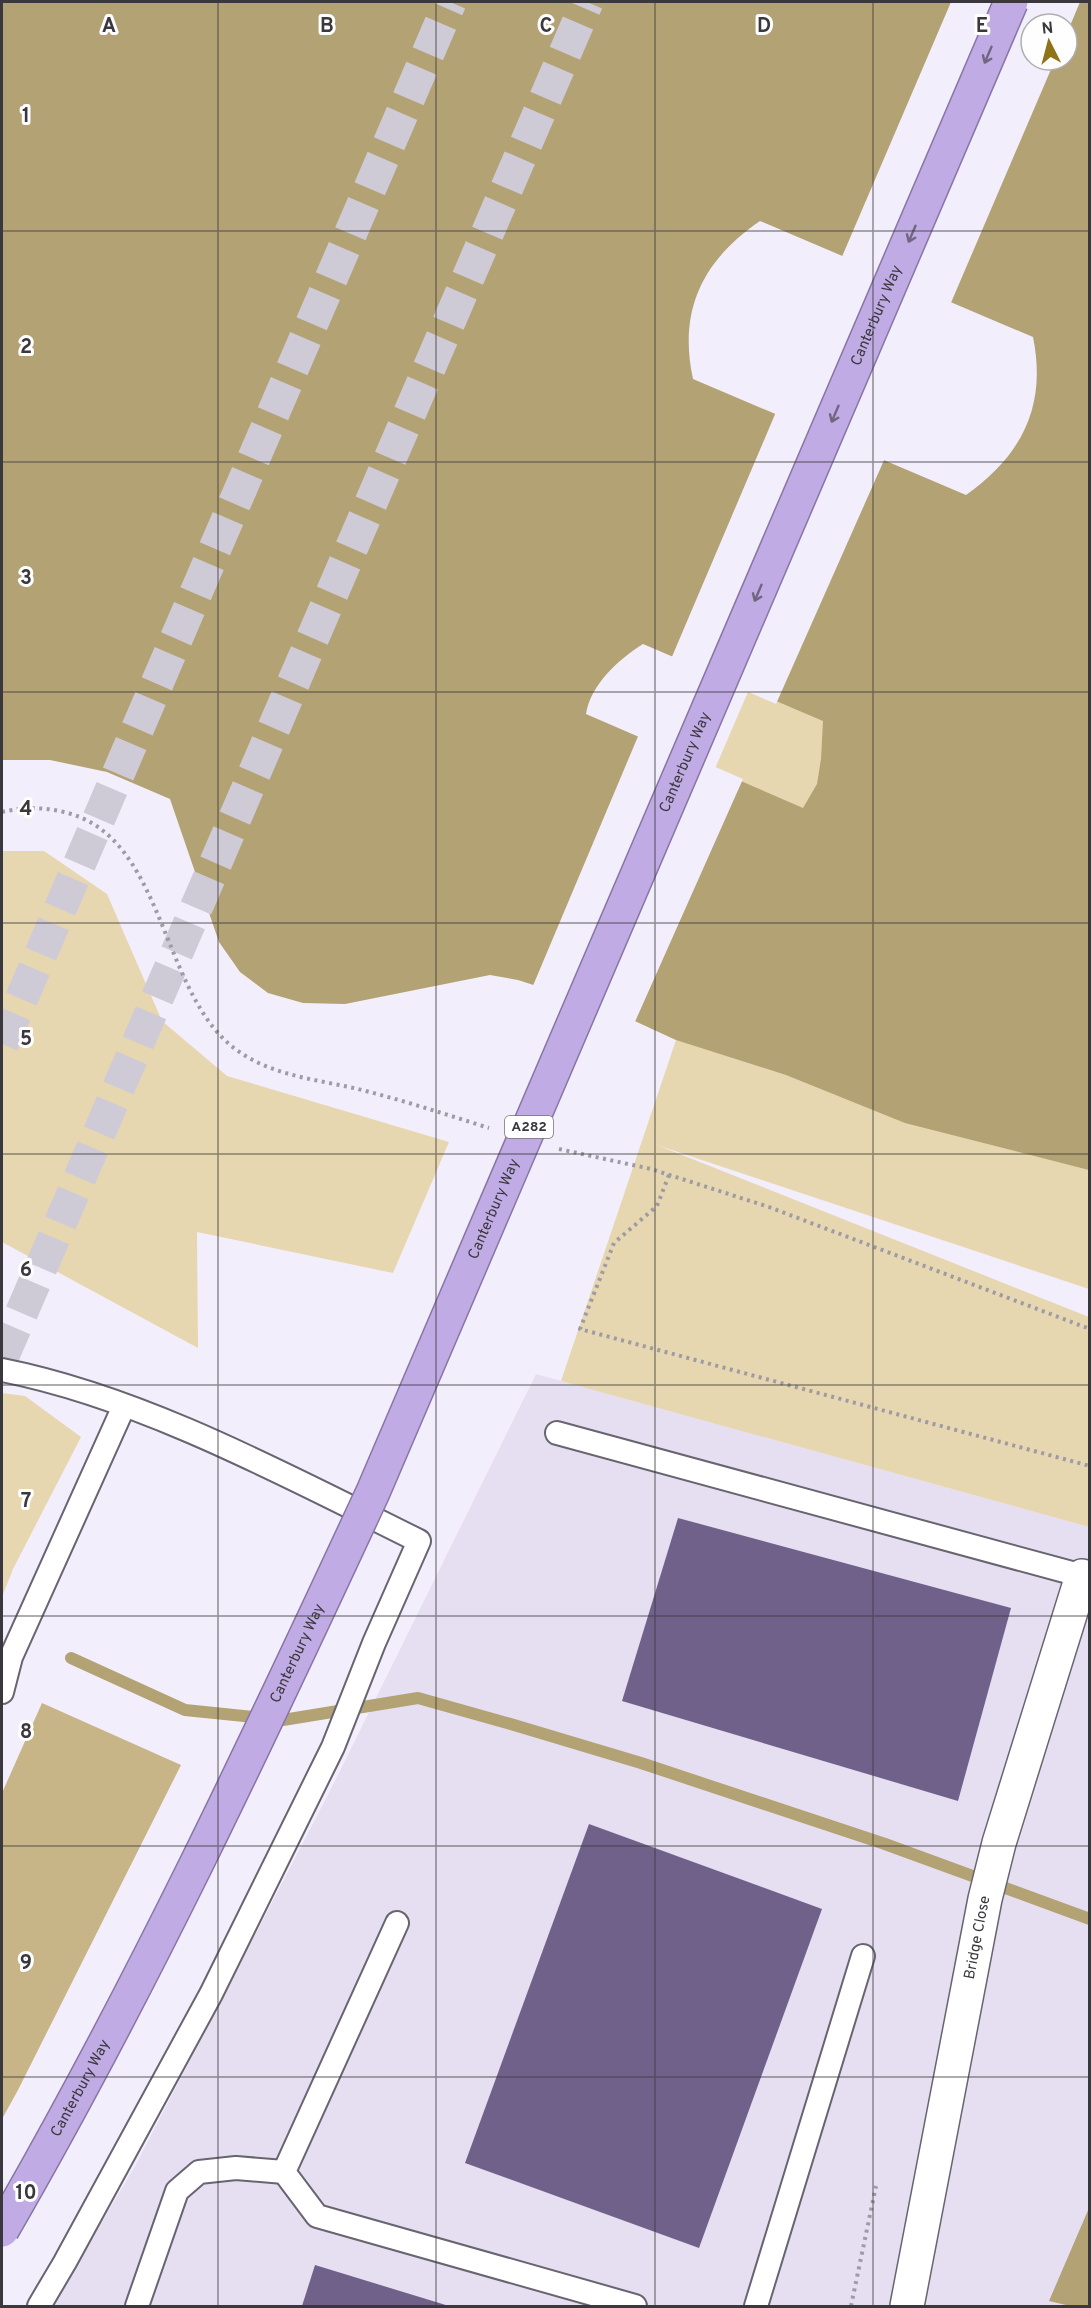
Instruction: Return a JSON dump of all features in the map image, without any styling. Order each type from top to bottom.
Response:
[{"type":"highway","name":"Canterbury Way","points":[[2,2230],[66,2118],[171,1916],[268,1718],[373,1492],[1011,2]]},
{"type":"street","name":"Bridge Close","points":[[906,2307],[985,1899],[996,1856],[1086,1577]]},
{"type":"lane","points":[[2,1371],[38,1377],[124,1406],[196,1434],[419,1541],[374,1644],[333,1747],[212,1994],[39,2307]]},
{"type":"lane","points":[[2,1692],[11,1657],[124,1406]]},
{"type":"lane","points":[[557,1433],[1086,1577]]},
{"type":"lane","points":[[284,2172],[397,1923]]},
{"type":"lane","points":[[756,2307],[863,1956]]},
{"type":"lane","points":[[136,2307],[177,2191],[199,2172],[236,2168],[284,2172],[317,2216],[635,2307]]},
{"type":"path","points":[[669,1175],[657,1206],[614,1243],[580,1329],[1089,1466]]},
{"type":"path","points":[[851,2307],[876,2186]]},
{"type":"shaded area","points":[[2,2],[1089,2],[1089,1170],[905,1123],[786,1075],[676,1040],[611,1010],[518,980],[490,975],[345,1004],[303,1003],[268,993],[240,972],[219,942],[170,799],[107,772],[50,760],[2,760]],"holes":[[[760,221],[1033,337],[1036,362],[1033,407],[1016,446],[986,480],[966,495],[693,379],[689,354],[689,331],[700,289],[723,252]],[[643,644],[823,721],[817,784],[803,808],[586,714],[594,693],[607,674]]]},
{"type":"shaded area","points":[[751,685],[798,703],[847,734],[1089,958],[1089,1289],[657,1145],[1089,1317],[1089,1527],[561,1381],[676,1040],[611,1010]]},
{"type":"shaded area","points":[[2,851],[44,851],[107,894],[162,1021],[227,1076],[449,1142],[393,1273],[197,1232],[198,1348],[2,1242]]},
{"type":"shaded area","points":[[536,1374],[1089,1527],[1089,2306],[52,2306],[135,2166],[336,1779]]},
{"type":"shaded area","points":[[2,1393],[25,1396],[81,1437],[13,1569],[2,1597]]},
{"type":"shaded area","points":[[42,1703],[181,1765],[2,2119],[2,1793]]},
{"type":"shaded area","points":[[1089,2208],[1089,2306],[1070,2306],[1049,2301]]},
{"type":"pier","points":[[951,2],[1080,2],[1076,12],[1019,12],[1019,72],[1050,72],[950,305],[841,259]]},
{"type":"pier","points":[[776,412],[885,458],[776,704],[671,659]]},
{"type":"pier","points":[[639,734],[743,779],[634,1024],[610,1013],[532,988]]},
{"type":"building","points":[[678,1518],[1011,1608],[958,1801],[622,1701]]},
{"type":"building","points":[[589,1824],[822,1909],[699,2248],[465,2163]]},
{"type":"building","points":[[315,2265],[449,2306],[302,2306]]},
{"type":"waterway","points":[[71,1658],[185,1710],[283,1720],[418,1698],[641,1763],[885,1844],[1090,1919]]},
{"type":"tunnel","points":[[2,1044],[450,2]]},
{"type":"tunnel","points":[[2,1358],[587,2]]}]
